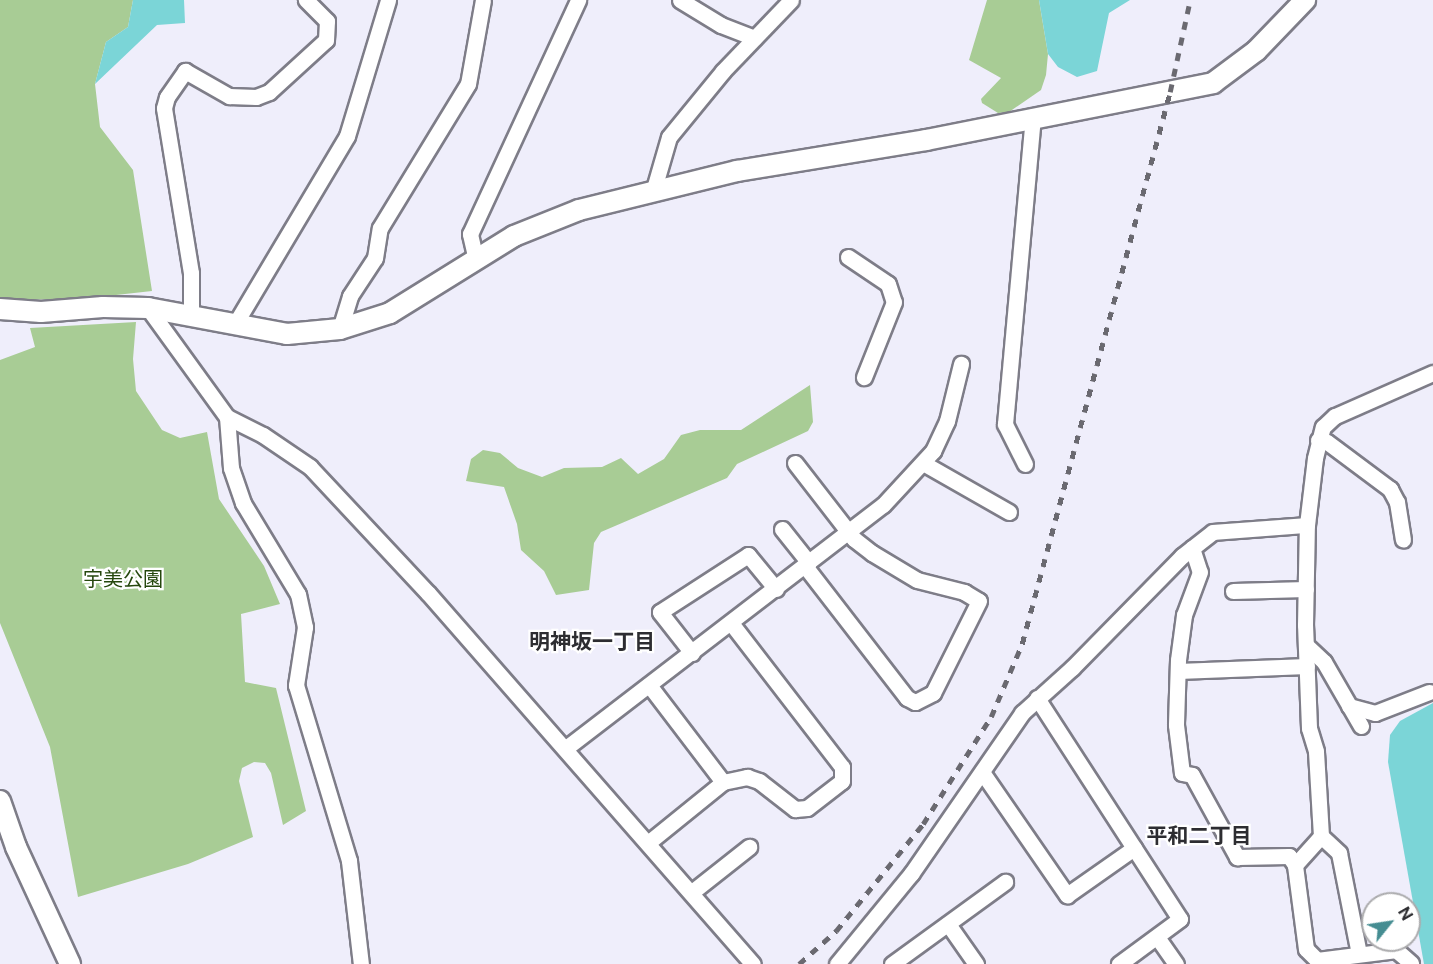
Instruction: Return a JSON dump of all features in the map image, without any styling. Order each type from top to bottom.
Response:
[{"type":"street","points":[[191,315],[191,273],[164,108],[166,97],[185,71],[229,96],[256,97],[269,92],[326,40],[327,21],[306,0]]},
{"type":"street","points":[[235,324],[347,136],[388,0]]},
{"type":"street","points":[[340,329],[350,296],[375,258],[381,228],[468,84],[483,0]]},
{"type":"street","points":[[476,260],[470,234],[578,0]]},
{"type":"street","points":[[680,0],[722,25],[755,38]]},
{"type":"street","points":[[653,192],[669,137],[755,38],[792,0]]},
{"type":"street","points":[[0,309],[40,312],[103,307],[147,308],[287,334],[340,329],[390,314],[476,260],[549,219],[737,171],[926,140],[1033,116],[1213,83],[1256,51],[1305,0]]},
{"type":"street","points":[[1025,464],[1005,424],[1033,116]]},
{"type":"street","points":[[848,257],[888,284],[894,302],[864,376]]},
{"type":"street","points":[[147,308],[227,417],[272,440],[310,467],[566,748],[692,892],[748,963]]},
{"type":"street","points":[[566,748],[883,505],[923,463],[947,421],[961,364]]},
{"type":"street","points":[[1359,954],[1339,854],[1321,836],[1316,751],[1309,728],[1307,525],[1318,440],[1323,427],[1335,416],[1433,373]]},
{"type":"street","points":[[227,417],[231,468],[243,503],[298,594],[305,627],[296,685],[349,861],[361,964]]},
{"type":"street","points":[[1318,440],[1327,442],[1390,489],[1397,502],[1403,540]]},
{"type":"street","points":[[783,529],[807,565],[907,698],[925,700],[933,693],[979,601],[964,592],[917,580],[872,553],[849,532],[795,463]]},
{"type":"street","points":[[923,463],[1009,512]]},
{"type":"street","points":[[837,964],[911,874],[1022,713],[1072,668],[1192,548],[1213,532],[1307,525]]},
{"type":"street","points":[[1192,548],[1200,572],[1184,615],[1178,671],[1176,724],[1182,773],[1192,775],[1237,857],[1289,856],[1295,865],[1306,949],[1319,962],[1396,950],[1411,963]]},
{"type":"street","points":[[692,653],[660,612],[748,555],[776,589]]},
{"type":"street","points":[[1233,591],[1306,589]]},
{"type":"street","points":[[649,842],[723,782],[747,777],[759,781],[795,809],[807,808],[842,780],[842,767],[731,623]]},
{"type":"street","points":[[1307,646],[1324,662],[1361,726]]},
{"type":"street","points":[[1178,671],[1307,666]]},
{"type":"street","points":[[650,685],[723,782]]},
{"type":"street","points":[[1349,705],[1376,713],[1429,692]]},
{"type":"street","points":[[1037,699],[1180,919],[1119,964]]},
{"type":"street","points":[[982,772],[1067,895],[1134,848]]},
{"type":"street","points":[[0,801],[16,847],[70,964]]},
{"type":"street","points":[[1295,865],[1321,836]]},
{"type":"street","points":[[692,892],[749,847]]},
{"type":"street","points":[[901,961],[1005,882]]},
{"type":"street","points":[[948,924],[976,964]]},
{"type":"street","points":[[1157,937],[1176,964]]},
{"type":"green space","points":[[0,0],[133,0],[128,27],[106,42],[95,84],[100,127],[133,170],[152,291],[80,299],[0,300]]},
{"type":"green space","points":[[987,0],[1039,0],[1048,54],[1046,75],[1041,90],[1009,112],[998,113],[982,103],[981,99],[1001,78],[969,60]]},
{"type":"green space","name":"宇美公園","points":[[136,322],[133,359],[136,391],[162,430],[180,438],[207,432],[219,499],[264,566],[280,604],[241,614],[245,682],[276,688],[306,811],[283,825],[271,773],[265,763],[254,762],[242,768],[239,781],[253,837],[188,864],[78,897],[50,747],[0,623],[0,360],[35,347],[30,328]]},
{"type":"green space","points":[[810,385],[813,422],[808,431],[737,464],[727,478],[601,532],[594,543],[589,590],[556,595],[544,571],[521,550],[517,524],[504,487],[466,481],[471,459],[483,450],[500,453],[518,468],[542,477],[564,468],[602,467],[621,458],[638,474],[664,459],[681,435],[700,430],[741,430]]},
{"type":"water","points":[[133,0],[184,0],[185,23],[157,25],[95,84],[106,42],[128,27]]},
{"type":"water","points":[[1039,0],[1130,0],[1109,13],[1097,71],[1077,77],[1058,67],[1048,54]]},
{"type":"water","points":[[1433,703],[1433,964],[1424,964],[1421,947],[1421,892],[1411,892],[1388,762],[1390,735],[1400,721]]},
{"type":"railway","points":[[799,964],[836,931],[923,824],[991,717],[1022,644],[1170,92],[1190,0]]},
{"type":"district","name":"明神坂一丁目","points":[[592,642]]},
{"type":"district","name":"平和二丁目","points":[[1199,836]]}]
